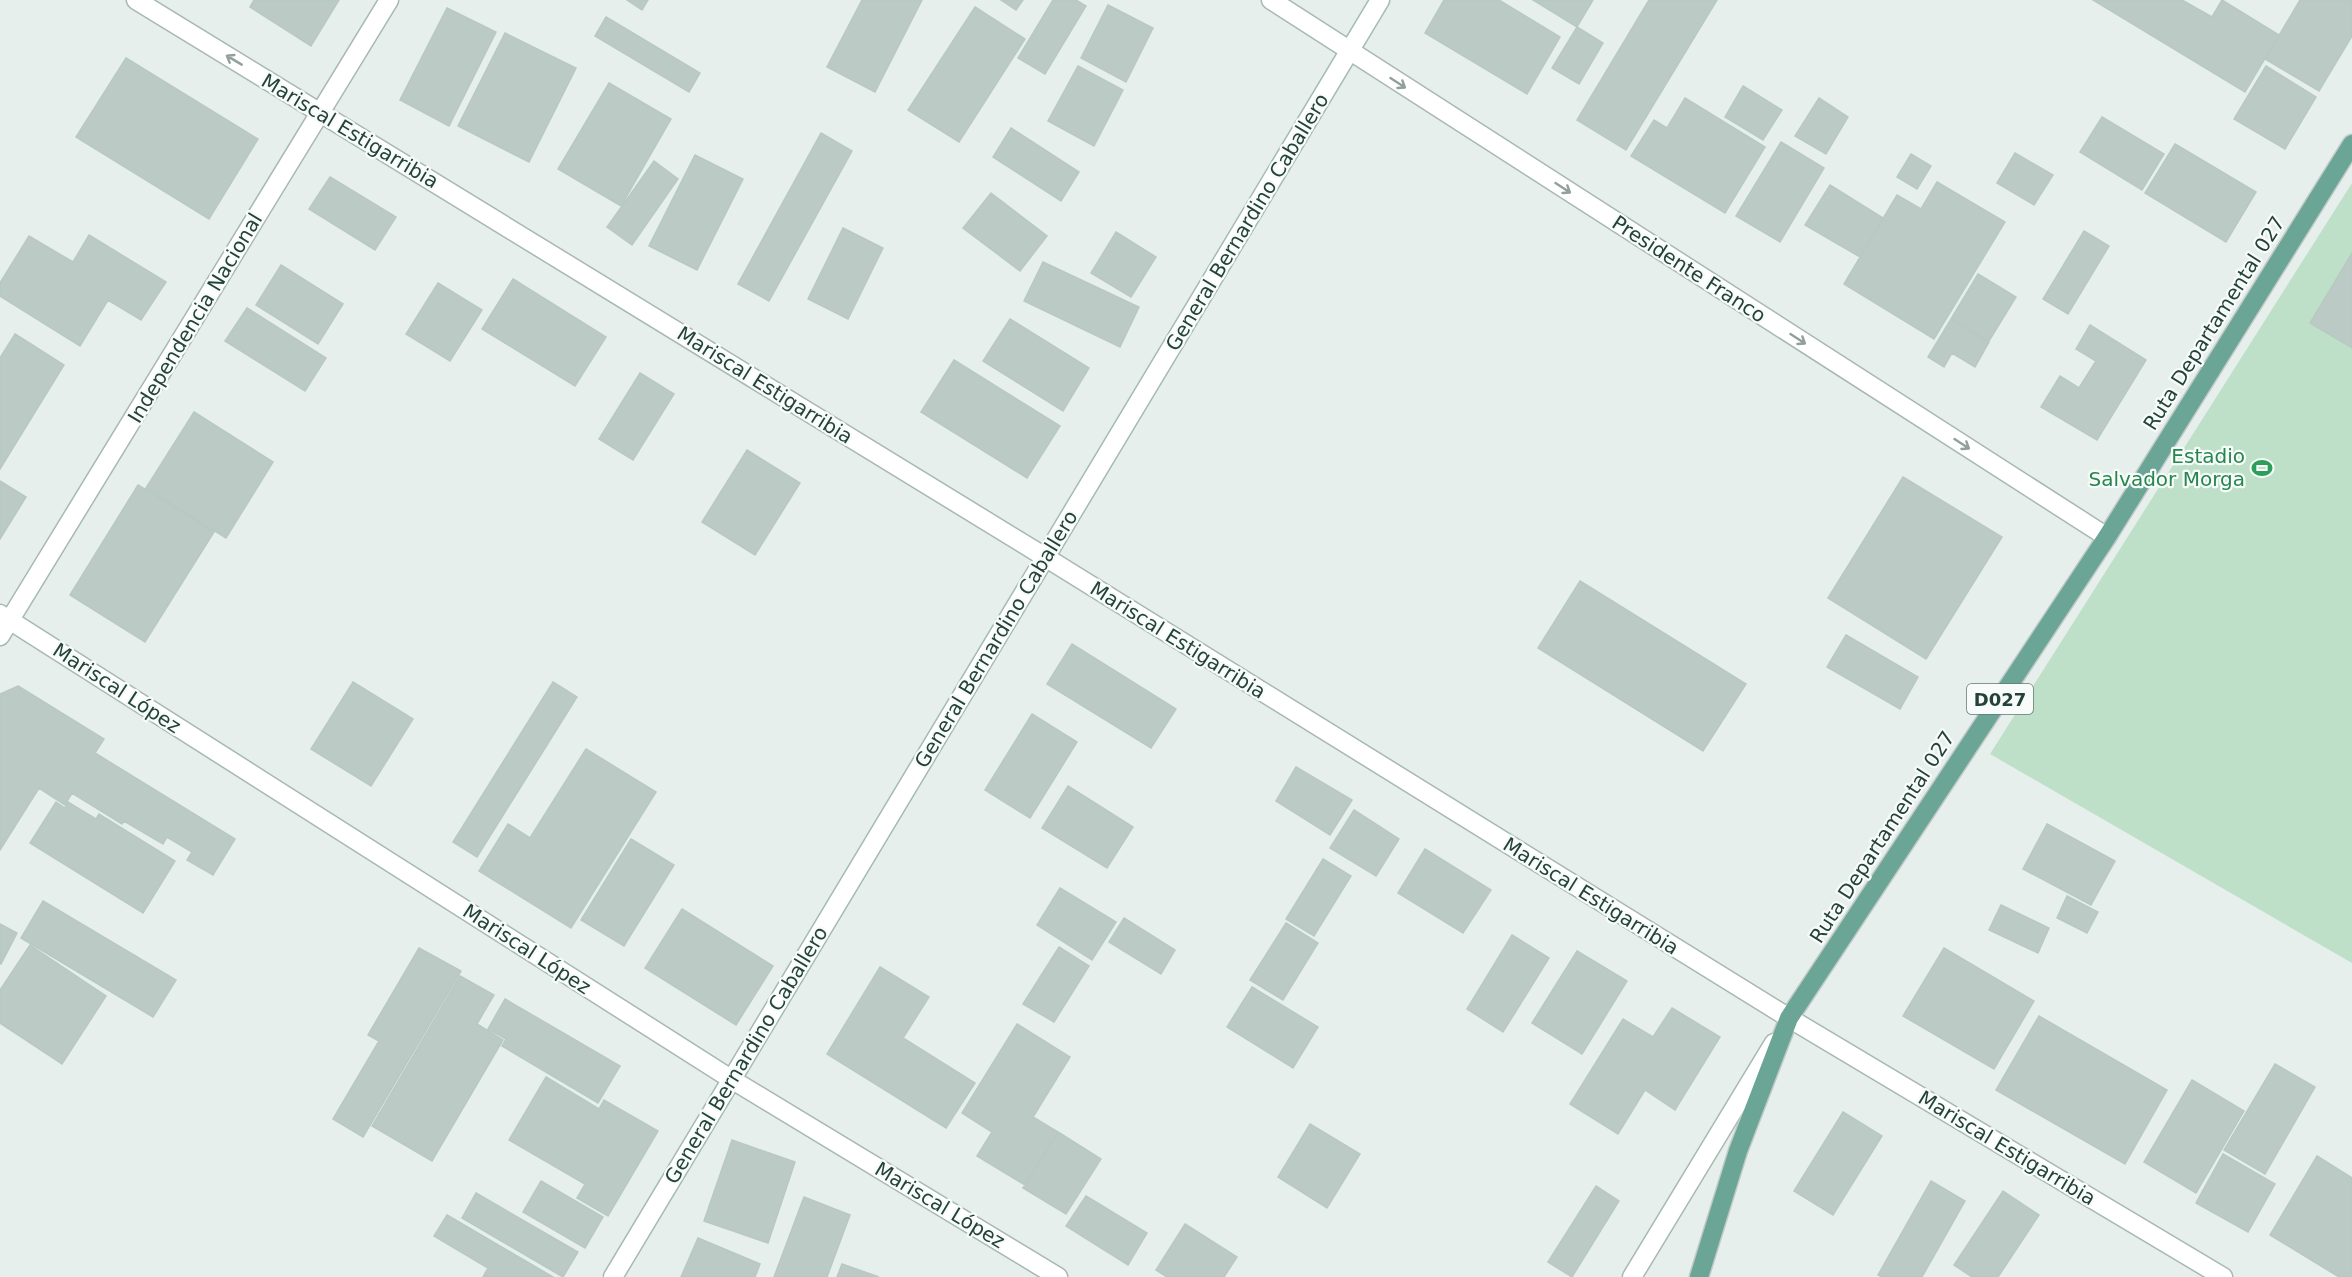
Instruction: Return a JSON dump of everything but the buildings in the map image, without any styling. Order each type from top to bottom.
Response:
[{"type":"main road","name":"Ruta Departamental 027","points":[[1699,1277],[1738,1150],[1789,1018],[2107,537],[2352,144]]},
{"type":"street","name":"Mariscal Estigarribia","points":[[135,0],[1046,557],[1789,1018],[2223,1277]]},
{"type":"street","name":"Independencia Nacional","points":[[0,636],[5,617],[389,0]]},
{"type":"street","name":"Presidente Franco","points":[[1271,0],[2107,537]]},
{"type":"street","name":"General Bernardino Caballero","points":[[612,1277],[1380,0]]},
{"type":"street","name":"Mariscal López","points":[[5,617],[731,1079],[1058,1277]]},
{"type":"street","points":[[1632,1277],[1789,1018]]},
{"type":"green space","name":"Estadio Salvador Morga","points":[[2352,183],[2352,963],[1990,754]]},
{"type":"place","name":"Estadio Salvador Morga","points":[[2262,468]]}]
